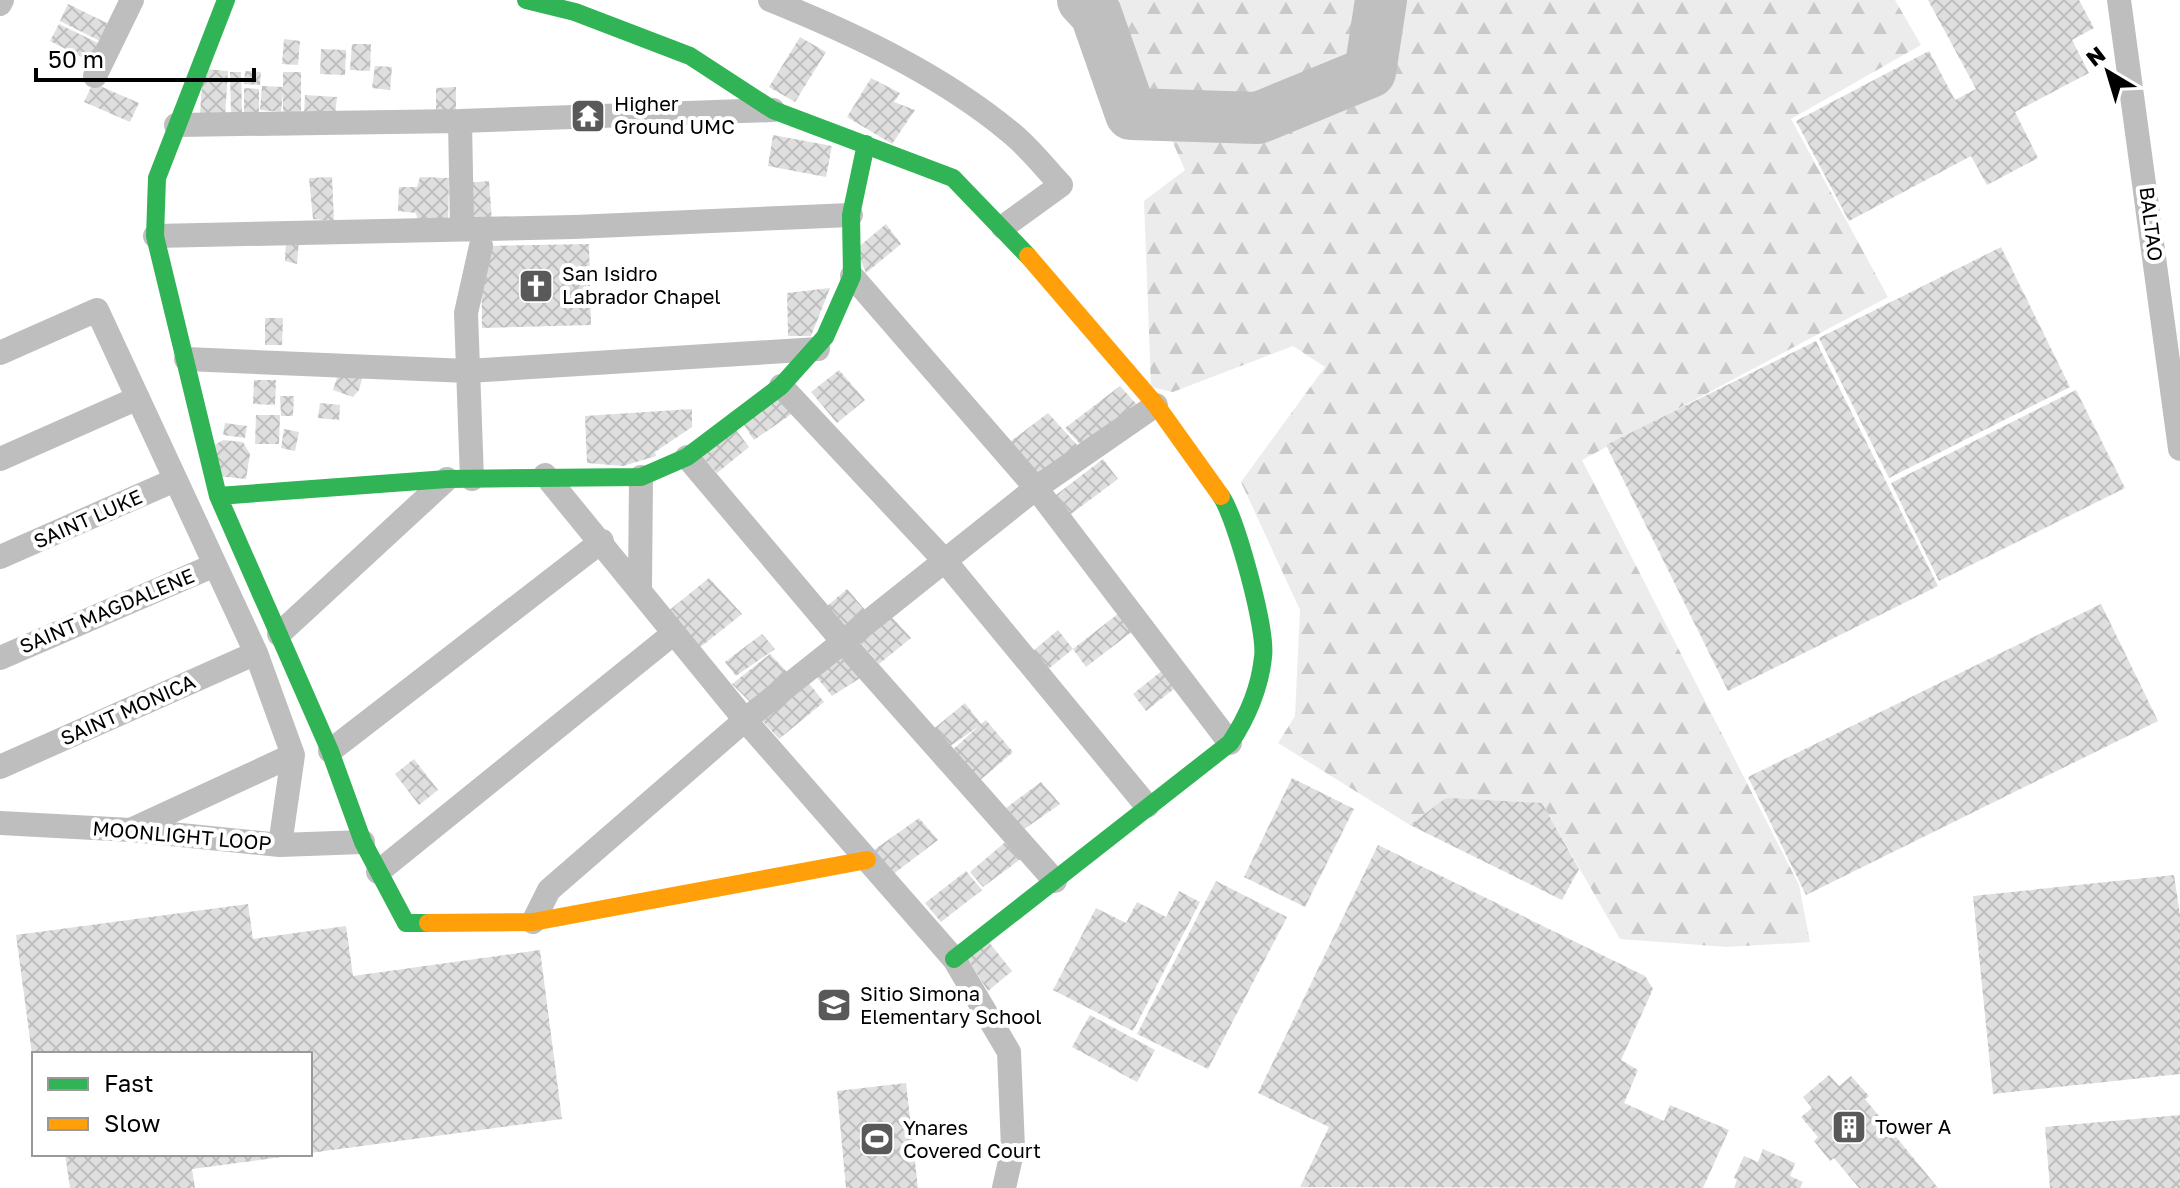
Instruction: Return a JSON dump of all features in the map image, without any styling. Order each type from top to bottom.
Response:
[{"type":"street","points":[[95,76],[132,0]]},
{"type":"street","points":[[226,0],[157,178],[155,236],[218,496],[330,751],[363,842],[402,917],[414,926],[533,922],[867,860]]},
{"type":"street","points":[[526,0],[575,12],[690,56],[773,110],[953,178],[1003,227],[1156,405],[1226,503],[1253,590],[1264,655],[1246,719],[1230,743],[954,959]]},
{"type":"street","points":[[770,0],[843,30],[934,79],[1011,133],[1061,185],[1003,227]]},
{"type":"street","name":"BALTAO","points":[[2119,0],[2180,449]]},
{"type":"street","points":[[176,125],[460,121],[773,110]]},
{"type":"street","points":[[460,121],[462,228]]},
{"type":"street","points":[[218,496],[447,479],[545,475],[641,477],[687,457],[781,386],[818,349],[837,317],[852,276],[851,215],[866,144]]},
{"type":"street","points":[[155,236],[851,215]]},
{"type":"street","points":[[472,479],[466,313],[481,246]]},
{"type":"street","points":[[852,276],[1036,488],[1230,743]]},
{"type":"street","points":[[0,353],[97,310],[256,653],[293,755],[280,845]]},
{"type":"street","points":[[186,359],[468,371],[818,349]]},
{"type":"street","points":[[781,386],[945,561],[1147,806]]},
{"type":"street","points":[[0,459],[138,398]]},
{"type":"street","points":[[533,922],[549,890],[745,720],[1036,488],[1156,405]]},
{"type":"street","points":[[687,457],[844,643],[1055,881]]},
{"type":"street","points":[[545,475],[640,587],[745,720],[954,959],[1009,1052],[1013,1148],[1004,1188]]},
{"type":"street","points":[[640,587],[641,477]]},
{"type":"street","points":[[279,634],[447,479]]},
{"type":"street","name":"SAINT LUKE","points":[[0,557],[175,480]]},
{"type":"street","points":[[330,751],[602,541]]},
{"type":"street","name":"SAINT MAGDALENE","points":[[0,658],[215,565]]},
{"type":"street","points":[[378,872],[674,633]]},
{"type":"street","name":"SAINT MONICA","points":[[0,767],[256,653]]},
{"type":"street","points":[[131,830],[293,755]]},
{"type":"street","name":"MOONLIGHT LOOP","points":[[0,823],[131,830],[280,845],[363,842]]},
{"type":"green space","points":[[1106,0],[1895,0],[1921,45],[1791,119],[1888,297],[1582,460],[1799,885],[1810,942],[1727,947],[1620,939],[1542,803],[1410,825],[1278,743],[1295,716],[1300,610],[1241,482],[1325,367],[1293,346],[1173,392],[1151,387],[1144,201],[1185,170],[1170,136],[1138,97]]},
{"type":"building","points":[[1928,0],[2079,0],[2094,28],[2072,40],[2089,73],[2015,112],[2038,158],[1987,185],[1971,156],[1849,221],[1796,121],[1929,51],[1955,100],[1976,89]]},
{"type":"building","points":[[68,4],[111,25],[102,42],[60,21]]},
{"type":"building","points":[[59,24],[102,45],[93,63],[50,41]]},
{"type":"building","points":[[800,37],[826,52],[795,102],[769,87]]},
{"type":"building","points":[[284,39],[300,41],[298,65],[282,64]]},
{"type":"building","points":[[352,44],[371,44],[370,71],[350,70]]},
{"type":"building","points":[[321,49],[346,50],[345,75],[320,74]]},
{"type":"building","points":[[375,66],[392,67],[390,90],[372,88]]},
{"type":"building","points":[[203,69],[228,71],[225,116],[200,114]]},
{"type":"building","points":[[245,71],[261,72],[260,85],[244,84]]},
{"type":"building","points":[[230,72],[241,72],[242,113],[231,113]]},
{"type":"building","points":[[283,72],[301,72],[301,114],[283,113],[283,91],[281,112],[260,110],[262,86],[283,87]]},
{"type":"building","points":[[871,78],[900,93],[894,102],[915,110],[892,144],[847,117]]},
{"type":"building","points":[[93,83],[139,103],[130,122],[84,102]]},
{"type":"building","points":[[456,87],[456,114],[436,115],[436,88]]},
{"type":"building","points":[[244,88],[259,89],[259,114],[244,114]]},
{"type":"building","points":[[305,95],[337,97],[335,116],[304,114]]},
{"type":"building","points":[[773,135],[832,146],[826,177],[768,166]]},
{"type":"building","points":[[332,177],[334,221],[313,219],[309,178]]},
{"type":"building","points":[[420,177],[449,178],[448,224],[419,225],[416,213],[398,211],[399,187],[417,187]]},
{"type":"building","points":[[489,181],[492,221],[470,222],[466,183]]},
{"type":"building","points":[[886,224],[901,244],[866,273],[856,249]]},
{"type":"building","points":[[286,240],[299,240],[297,264],[285,261]]},
{"type":"building","name":"San Isidro Labrador Chapel","points":[[589,244],[591,325],[482,328],[481,246]]},
{"type":"building","points":[[2001,247],[2070,387],[1889,478],[1819,338]]},
{"type":"building","points":[[830,288],[811,336],[788,336],[787,293]]},
{"type":"building","points":[[265,318],[283,318],[282,345],[265,345]]},
{"type":"building","points":[[1816,341],[1938,586],[1728,691],[1606,445]]},
{"type":"building","points":[[839,370],[865,400],[837,423],[811,392]]},
{"type":"building","points":[[339,372],[363,375],[359,390],[353,397],[333,390]]},
{"type":"building","points":[[254,380],[276,380],[275,405],[253,404]]},
{"type":"building","points":[[1120,386],[1139,407],[1082,446],[1065,428]]},
{"type":"building","points":[[2076,390],[2125,488],[1939,581],[1891,483]]},
{"type":"building","points":[[777,394],[793,413],[754,440],[742,422]]},
{"type":"building","points":[[280,396],[294,396],[293,416],[281,416]]},
{"type":"building","points":[[320,403],[340,405],[339,420],[318,418]]},
{"type":"building","points":[[692,409],[692,427],[655,452],[656,456],[623,466],[587,463],[585,416]]},
{"type":"building","points":[[1048,413],[1080,448],[1036,480],[1006,445]]},
{"type":"building","points":[[256,415],[280,415],[279,444],[255,444]]},
{"type":"building","points":[[225,423],[247,426],[245,438],[223,435]]},
{"type":"building","points":[[733,426],[749,447],[717,473],[699,453]]},
{"type":"building","points":[[284,429],[299,432],[295,451],[281,448]]},
{"type":"building","points":[[223,440],[243,442],[250,454],[246,479],[216,476],[213,446]]},
{"type":"building","points":[[1103,459],[1118,479],[1067,517],[1052,498]]},
{"type":"building","points":[[709,578],[742,614],[698,649],[667,612]]},
{"type":"building","points":[[847,589],[867,612],[844,629],[826,607]]},
{"type":"building","points":[[2101,604],[2158,721],[1806,895],[1748,777]]},
{"type":"building","points":[[1119,613],[1133,631],[1086,667],[1073,649]]},
{"type":"building","points":[[889,614],[911,638],[879,664],[857,639]]},
{"type":"building","points":[[1058,630],[1073,649],[1042,674],[1027,656]]},
{"type":"building","points":[[762,634],[775,649],[736,676],[725,662]]},
{"type":"building","points":[[846,650],[865,675],[832,696],[814,674]]},
{"type":"building","points":[[770,654],[788,673],[751,703],[732,684]]},
{"type":"building","points":[[1169,665],[1184,681],[1146,711],[1133,694]]},
{"type":"building","points":[[807,681],[824,702],[779,739],[762,720]]},
{"type":"building","points":[[965,703],[981,724],[986,720],[1013,752],[978,782],[949,753],[979,726],[946,749],[931,731]]},
{"type":"building","points":[[414,759],[438,790],[419,805],[395,774]]},
{"type":"building","points":[[1292,778],[1354,809],[1305,907],[1244,877]]},
{"type":"building","points":[[1041,782],[1060,804],[1023,830],[1006,808]]},
{"type":"building","points":[[1446,798],[1542,803],[1579,869],[1562,900],[1410,825]]},
{"type":"building","points":[[919,818],[938,840],[892,875],[874,850]]},
{"type":"building","points":[[1010,838],[1026,855],[983,887],[970,872]]},
{"type":"building","points":[[1378,845],[1645,976],[1653,989],[1621,1060],[1638,1070],[1624,1103],[1664,1121],[1670,1105],[1729,1130],[1703,1188],[1300,1187],[1329,1127],[1258,1093]]},
{"type":"building","points":[[966,871],[982,890],[941,922],[925,903]]},
{"type":"building","points":[[2174,875],[2180,915],[2180,1074],[1993,1094],[1973,896]]},
{"type":"building","points":[[1216,881],[1287,917],[1208,1069],[1137,1034]]},
{"type":"building","points":[[1179,891],[1200,902],[1133,1031],[1053,990],[1096,908],[1126,923],[1137,902],[1166,917]]},
{"type":"building","points":[[248,904],[253,939],[346,926],[353,976],[540,950],[562,1119],[312,1153],[312,1052],[32,1054],[16,935]]},
{"type":"building","points":[[988,941],[1012,971],[988,991],[967,958]]},
{"type":"building","points":[[1090,1015],[1155,1050],[1137,1082],[1072,1047]]},
{"type":"building","name":"Tower A","points":[[1829,1075],[1839,1086],[1851,1076],[1869,1096],[1865,1099],[1938,1188],[1859,1188],[1834,1158],[1830,1161],[1814,1141],[1818,1137],[1801,1117],[1812,1108],[1803,1097]]},
{"type":"building","name":"Ynares Covered Court","points":[[906,1083],[918,1188],[846,1188],[837,1091]]},
{"type":"building","points":[[2180,1115],[2180,1188],[2050,1188],[2045,1127]]},
{"type":"building","points":[[1763,1149],[1795,1163],[1790,1176],[1803,1182],[1800,1188],[1734,1188],[1737,1180],[1734,1178],[1744,1156],[1758,1162]]},
{"type":"building","points":[[65,1156],[289,1156],[192,1169],[195,1188],[70,1188]]},
{"type":"waterway","points":[[1083,0],[1096,14],[1131,114],[1258,118],[1370,72],[1381,0]]},
{"type":"traffic: fast","points":[[226,0],[157,178],[155,236],[218,496],[330,751],[363,842],[406,923],[428,923]]},
{"type":"traffic: fast","points":[[526,0],[575,12],[690,56],[773,110],[953,178],[1028,256]]},
{"type":"traffic: fast","points":[[218,496],[447,479],[641,477],[687,457],[781,386],[825,337],[852,276],[851,215],[866,144]]},
{"type":"traffic: fast","points":[[954,959],[1230,743],[1236,733],[1256,691],[1263,643],[1249,575],[1221,496]]},
{"type":"traffic: slow","points":[[1028,256],[1156,405],[1221,496]]},
{"type":"traffic: slow","points":[[428,923],[533,922],[867,860]]},
{"type":"place","name":"Higher Ground UMC","points":[[588,116]]},
{"type":"place","name":"San Isidro Labrador Chapel","points":[[536,286]]},
{"type":"place","name":"Sitio Simona Elementary School","points":[[834,1005]]},
{"type":"place","name":"Tower A","points":[[1849,1127]]},
{"type":"place","name":"Ynares Covered Court","points":[[877,1139]]}]
